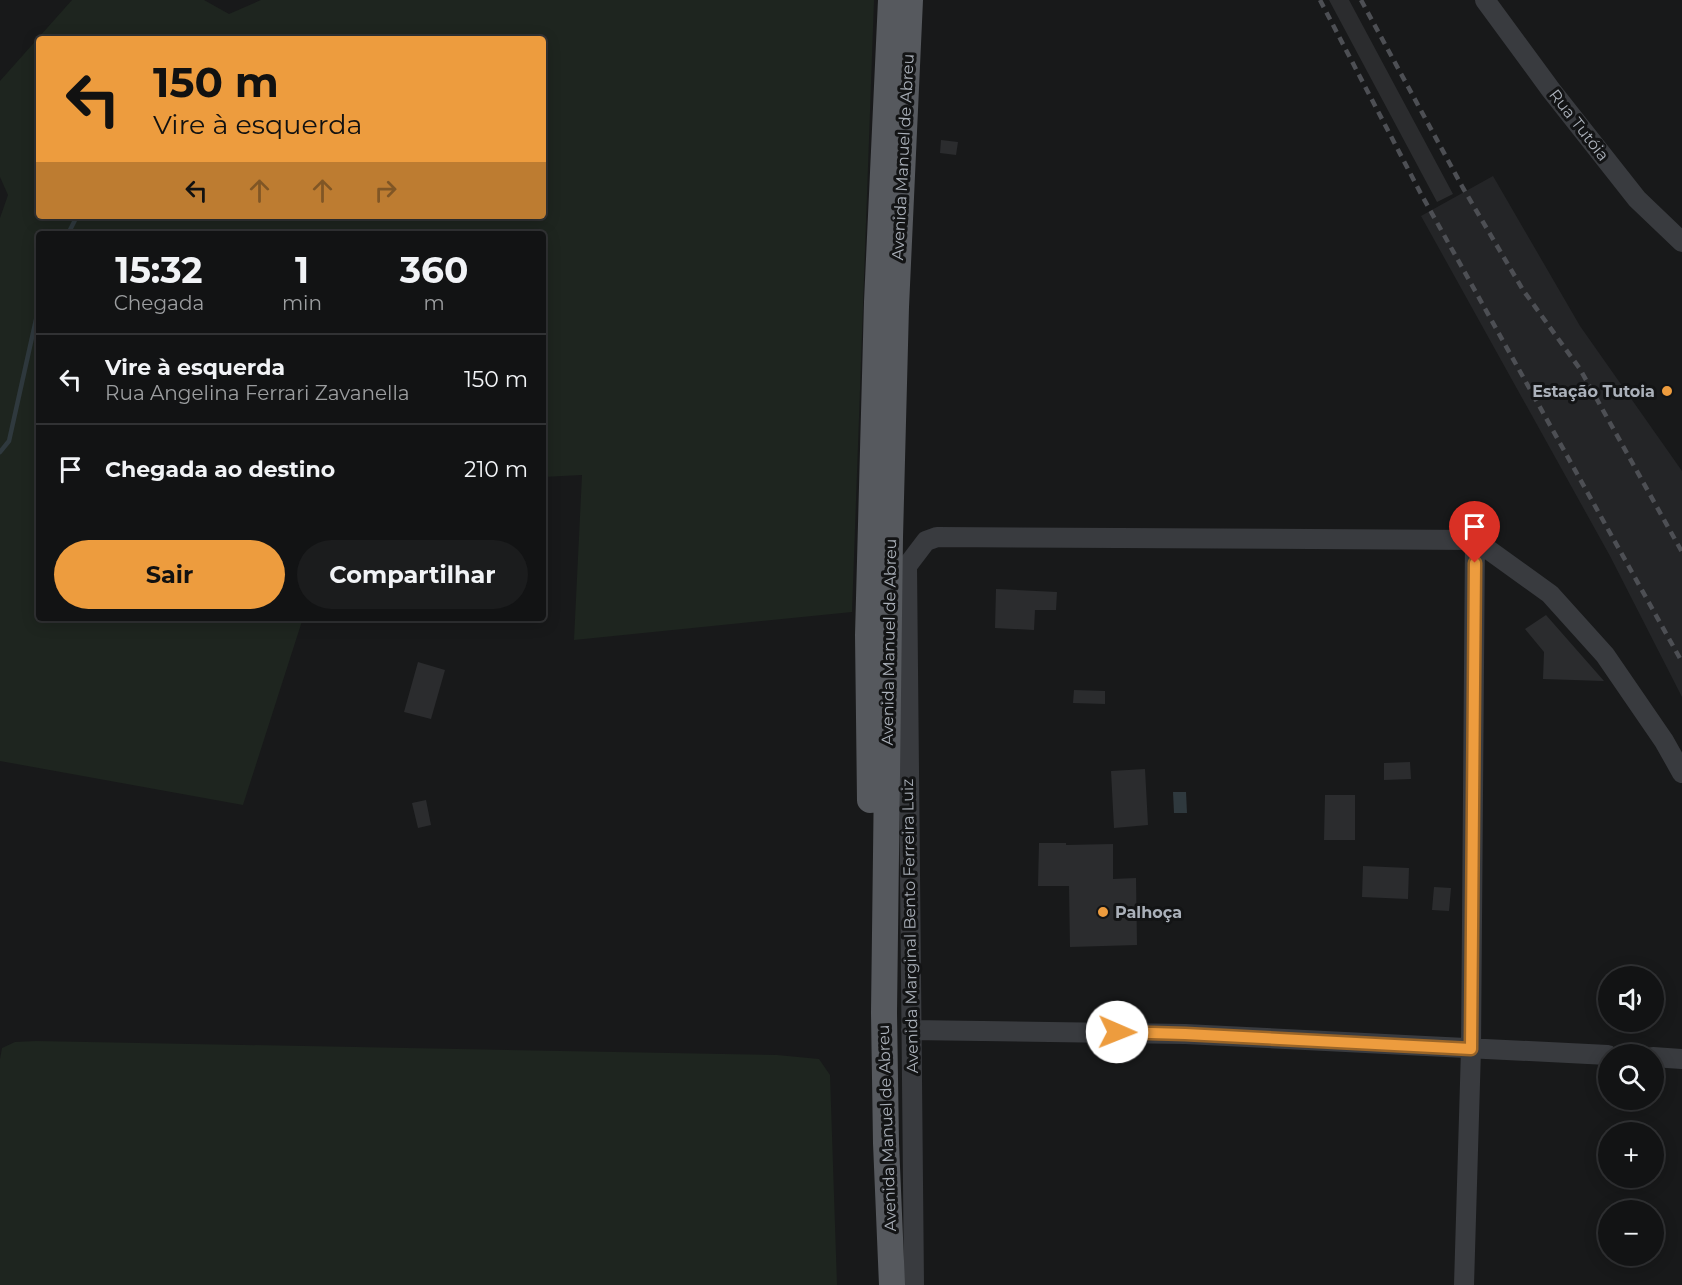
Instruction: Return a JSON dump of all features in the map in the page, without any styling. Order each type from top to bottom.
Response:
[{"type":"main road","name":"Avenida Manuel de Abreu","points":[[875,1285],[868,636],[877,314],[891,0]]},
{"type":"main road","name":"Avenida Manuel de Abreu","points":[[892,1285],[886,1143],[884,1013],[890,537],[896,307],[910,0]]},
{"type":"street","name":"Rua Tutóia","points":[[1485,0],[1551,90],[1637,199],[1682,242]]},
{"type":"street","name":"Avenida Marginal Bento Ferreira Luiz","points":[[914,1285],[907,566],[926,541],[937,537],[1475,540]]},
{"type":"street","points":[[1475,540],[1550,594],[1605,656],[1664,741],[1682,772]]},
{"type":"street","points":[[1464,1285],[1471,1049],[1475,540]]},
{"type":"street","points":[[911,1029],[1185,1034],[1598,1055]]},
{"type":"street","points":[[1664,1058],[1682,1059]]},
{"type":"shaded area","points":[[72,0],[204,0],[229,14],[261,0],[874,0],[852,612],[574,640],[582,475],[546,477],[546,231],[36,231],[36,621],[302,621],[243,805],[0,761],[0,218],[8,195],[0,177],[0,81],[36,40],[36,219],[546,219],[546,36],[40,36]]},
{"type":"shaded area","points":[[1493,176],[1580,326],[1682,471],[1682,697],[1610,556],[1421,216]]},
{"type":"shaded area","points":[[1173,792],[1186,792],[1187,813],[1174,813]]},
{"type":"shaded area","points":[[15,1042],[777,1055],[819,1059],[830,1075],[837,1285],[0,1285],[0,1059],[2,1048]]},
{"type":"building","points":[[1329,0],[1349,0],[1453,194],[1437,202]]},
{"type":"building","points":[[941,140],[958,142],[956,155],[940,153]]},
{"type":"building","points":[[996,589],[1057,592],[1056,610],[1035,610],[1034,630],[995,628]]},
{"type":"building","points":[[1546,615],[1604,681],[1543,679],[1544,652],[1525,629]]},
{"type":"building","points":[[418,662],[445,670],[431,719],[404,712]]},
{"type":"building","points":[[1074,690],[1105,691],[1105,704],[1073,703]]},
{"type":"building","points":[[1410,762],[1411,779],[1384,780],[1384,763]]},
{"type":"building","points":[[1145,769],[1148,825],[1114,828],[1111,771]]},
{"type":"building","points":[[1325,795],[1355,795],[1355,840],[1324,840]]},
{"type":"building","points":[[426,800],[431,825],[418,828],[412,803]]},
{"type":"building","name":"Palhoça","points":[[1039,843],[1113,844],[1113,879],[1136,878],[1137,945],[1070,947],[1069,886],[1038,886]]},
{"type":"building","points":[[1363,866],[1409,868],[1408,899],[1362,897]]},
{"type":"building","points":[[1434,887],[1451,888],[1449,911],[1432,910]]},
{"type":"waterway","points":[[70,231],[76,219]]},
{"type":"waterway","points":[[0,452],[9,441],[36,320]]},
{"type":"railway","points":[[1320,0],[1420,192],[1682,662]]},
{"type":"railway","points":[[1361,0],[1463,188],[1523,290],[1580,369],[1682,552]]},
{"type":"place","name":"Estação Tutoia","points":[[1667,391]]},
{"type":"place","name":"Palhoça","points":[[1103,912]]},
{"type":"route","points":[[1117,1032],[1471,1049],[1475,563]]}]
